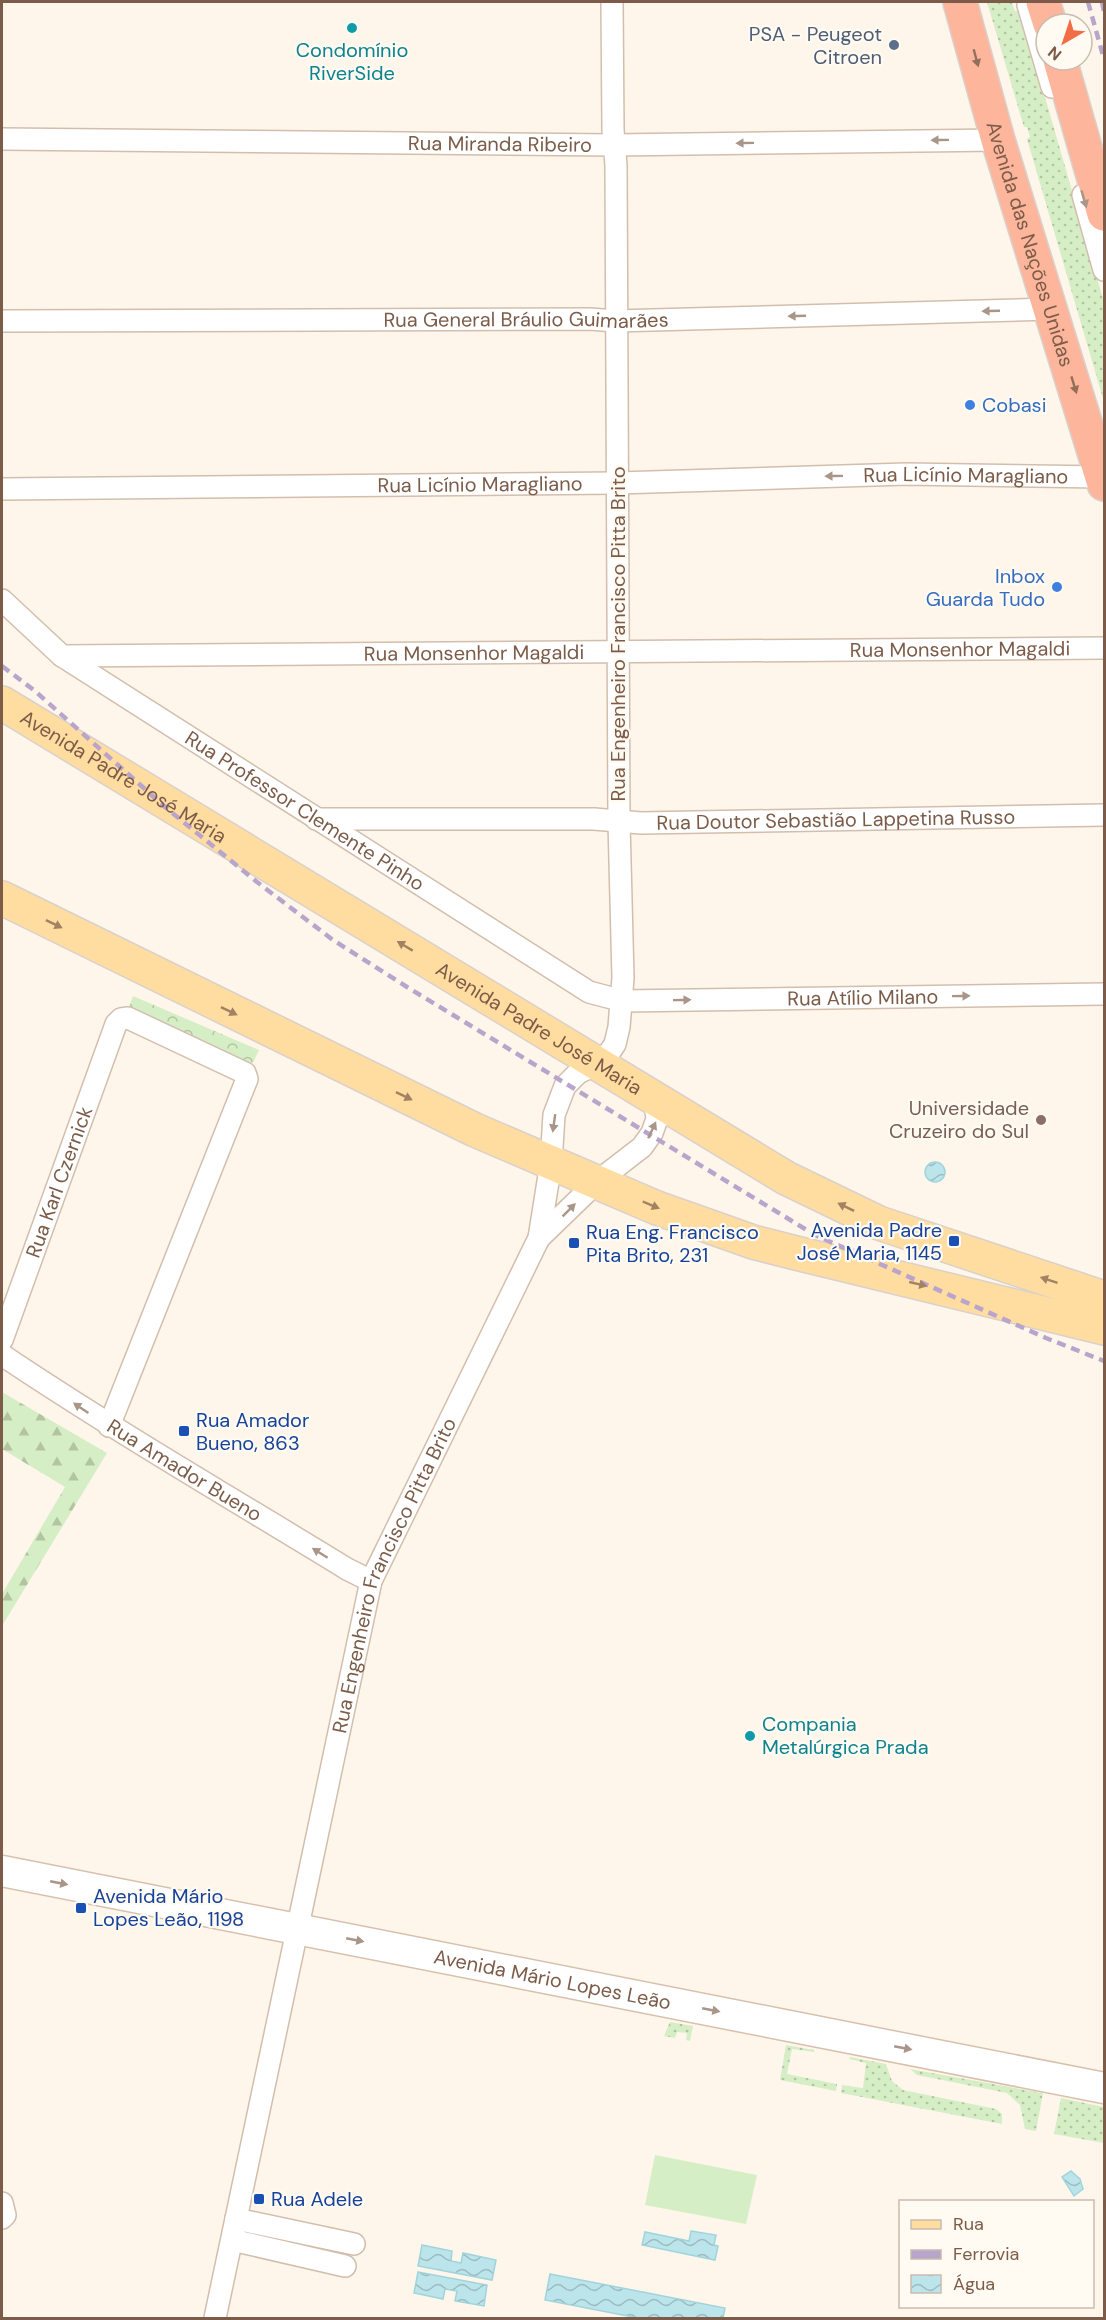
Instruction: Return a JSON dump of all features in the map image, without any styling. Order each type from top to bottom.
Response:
[{"type":"highway","name":"Avenida das Nações Unidas","points":[[960,2],[998,140],[1103,481]]},
{"type":"highway","points":[[1063,72],[1104,214]]},
{"type":"main road","name":"Avenida Padre José Maria","points":[[2,703],[786,1178],[879,1223],[1104,1298]]},
{"type":"main road","points":[[2,902],[339,1065],[551,1163],[657,1208],[753,1242],[1104,1328]]},
{"type":"main road","points":[[864,1271],[881,1261],[886,1252],[887,1242],[879,1223]]},
{"type":"street","name":"Rua Engenheiro Francisco Pitta Brito","points":[[298,1929],[371,1581],[539,1238],[551,1163],[554,1115],[565,1086],[578,1073],[599,1063],[615,1044],[623,1001],[619,822],[618,483],[612,2]]},
{"type":"street","points":[[1027,2],[1104,270]]},
{"type":"street","name":"Rua Miranda Ribeiro","points":[[2,139],[614,145],[998,140]]},
{"type":"street","name":"Rua General Bráulio Guimarães","points":[[2,321],[578,319],[615,321],[1050,309]]},
{"type":"street","name":"Rua Licínio Maragliano","points":[[2,489],[618,483],[906,474],[1103,481]]},
{"type":"street","name":"Rua Professor Clemente Pinho","points":[[2,600],[62,656],[589,992],[623,1001]]},
{"type":"street","name":"Rua Monsenhor Magaldi","points":[[62,656],[1104,648]]},
{"type":"street","name":"Rua Doutor Sebastião Lappetina Russo","points":[[316,819],[594,819],[619,822],[1104,815]]},
{"type":"street","name":"Rua Atílio Milano","points":[[623,1001],[1104,994]]},
{"type":"street","name":"Rua Karl Czernick","points":[[2,1340],[116,1024],[121,1019],[128,1018],[246,1073],[247,1079],[109,1426]]},
{"type":"street","name":"Rua Engenheiro Francisco Pitta Brito","points":[[539,1238],[598,1181],[642,1147],[652,1133],[657,1119],[654,1097]]},
{"type":"street","name":"Rua Amador Bueno","points":[[2,1355],[109,1426],[347,1569],[371,1581]]},
{"type":"street","name":"Avenida Mário Lopes Leão","points":[[2,1871],[1104,2088]]},
{"type":"street","points":[[215,2319],[298,1929]]},
{"type":"street","points":[[2,2203],[5,2215],[2,2218]]},
{"type":"street","points":[[236,2219],[354,2244]]},
{"type":"street","points":[[232,2240],[345,2266]]},
{"type":"green space","points":[[987,2],[1017,2],[1012,3],[1015,11],[1020,10],[1034,59],[1034,72],[1038,72],[1104,302],[1104,402],[1027,139],[1030,137],[1027,127],[1024,127]]},
{"type":"green space","points":[[133,996],[259,1050],[250,1069],[126,1015]]},
{"type":"green space","points":[[2,1392],[107,1453],[2,1626],[2,1594],[65,1487],[2,1449]]},
{"type":"green space","points":[[670,2022],[693,2026],[690,2041],[686,2040],[687,2033],[677,2032],[675,2038],[664,2036]]},
{"type":"green space","points":[[786,2045],[814,2050],[814,2052],[792,2049],[787,2074],[837,2084],[836,2091],[780,2080]]},
{"type":"green space","points":[[850,2057],[886,2064],[892,2081],[903,2090],[996,2109],[1002,2114],[1002,2124],[841,2093],[842,2085],[863,2088],[866,2063],[849,2059]]},
{"type":"green space","points":[[910,2069],[1043,2093],[1036,2131],[1025,2129],[1020,2105],[1007,2093],[917,2075]]},
{"type":"green space","points":[[1061,2098],[1104,2107],[1104,2143],[1054,2134]]},
{"type":"green space","points":[[655,2155],[757,2175],[746,2224],[645,2205]]},
{"type":"water","points":[[935,1162],[942,1165],[945,1172],[942,1179],[935,1182],[928,1179],[925,1172],[928,1165]]},
{"type":"water","points":[[1071,2171],[1080,2179],[1083,2189],[1074,2196],[1062,2177]]},
{"type":"water","points":[[691,2231],[716,2235],[714,2245],[718,2246],[715,2260],[642,2245],[645,2232],[689,2241]]},
{"type":"water","points":[[422,2245],[452,2251],[451,2261],[461,2263],[463,2253],[496,2260],[492,2280],[418,2266]]},
{"type":"water","points":[[418,2272],[487,2285],[484,2306],[455,2301],[457,2291],[445,2289],[443,2299],[414,2293]]},
{"type":"water","points":[[550,2274],[725,2308],[723,2318],[638,2318],[545,2300]]},
{"type":"railway","points":[[1088,2],[1104,59]]},
{"type":"railway","points":[[1102,2],[1104,12]]},
{"type":"railway","points":[[2,666],[35,691],[165,807],[257,882],[333,940],[407,987],[815,1235],[1046,1338],[1104,1361]]},
{"type":"place","name":"Condomínio RiverSide","points":[[352,28]]},
{"type":"place","name":"PSA - Peugeot Citroen","points":[[894,45]]},
{"type":"place","name":"Cobasi","points":[[970,405]]},
{"type":"place","name":"Inbox Guarda Tudo","points":[[1057,587]]},
{"type":"place","name":"Universidade Cruzeiro do Sul","points":[[1041,1120]]},
{"type":"place","name":"Avenida Padre José Maria, 1145","points":[[954,1241]]},
{"type":"place","name":"Rua Eng. Francisco Pita Brito, 231","points":[[574,1243]]},
{"type":"place","name":"Rua Amador Bueno, 863","points":[[184,1431]]},
{"type":"place","name":"Compania Metalúrgica Prada","points":[[750,1736]]},
{"type":"place","name":"Avenida Mário Lopes Leão, 1198","points":[[81,1908]]},
{"type":"place","name":"Rua Adele","points":[[259,2199]]}]
